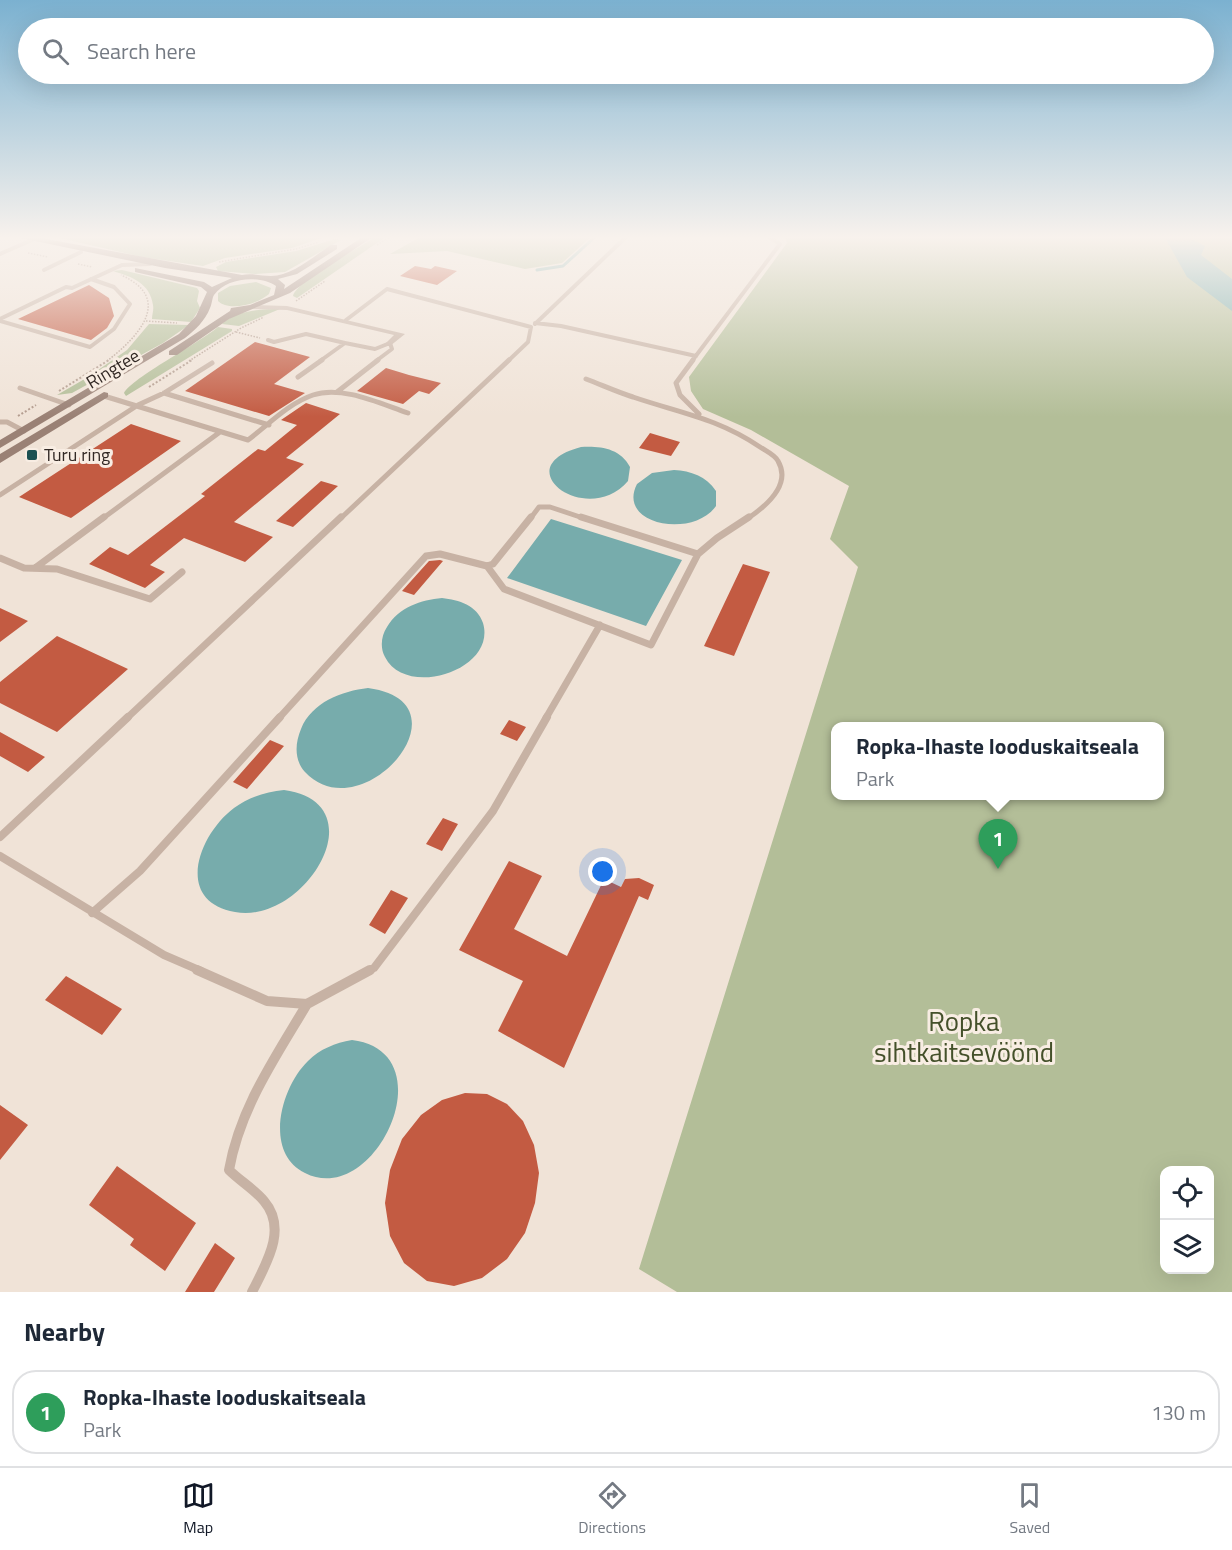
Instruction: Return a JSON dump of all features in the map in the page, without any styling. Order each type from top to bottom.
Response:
[{"type":"main road","name":"Ringtee","points":[[0,445],[182,336],[202,318],[210,296]]},
{"type":"main road","points":[[210,296],[221,309],[249,308]]},
{"type":"main road","name":"Ringtee","points":[[0,459],[202,336],[225,316],[275,296]]},
{"type":"street","points":[[281,296],[325,315]]},
{"type":"street","points":[[249,308],[287,308],[401,334],[390,343]]},
{"type":"lane","points":[[0,320],[47,296]]},
{"type":"lane","points":[[0,320],[90,348],[110,335],[124,319],[130,304],[125,296]]},
{"type":"lane","points":[[346,320],[377,296]]},
{"type":"lane","points":[[417,296],[533,325],[561,326],[696,356]]},
{"type":"lane","points":[[0,837],[528,342],[533,325],[563,296]]},
{"type":"lane","points":[[701,416],[687,404],[676,388],[676,383],[741,296]]},
{"type":"lane","points":[[268,340],[274,342],[306,334],[375,349],[390,343],[392,349],[337,392]]},
{"type":"lane","points":[[298,377],[345,343]]},
{"type":"lane","points":[[0,495],[138,405],[164,393],[212,363]]},
{"type":"lane","points":[[487,566],[504,589],[651,645],[699,554],[717,538],[766,506],[779,487],[782,470],[777,458],[764,447],[738,432],[701,416],[633,397],[586,379]]},
{"type":"lane","points":[[20,388],[69,405]]},
{"type":"lane","points":[[104,396],[248,440],[316,393],[337,392],[408,413]]},
{"type":"lane","points":[[164,393],[269,425]]},
{"type":"lane","points":[[0,422],[7,422],[24,430]]},
{"type":"lane","points":[[35,568],[220,432]]},
{"type":"lane","points":[[92,913],[140,870],[426,556],[440,554],[487,566],[493,564],[539,507],[550,507],[699,554]]},
{"type":"lane","points":[[0,558],[24,568],[57,569],[150,599],[182,572]]},
{"type":"lane","points":[[252,1292],[274,1244],[276,1222],[266,1203],[230,1170],[232,1146],[246,1110],[307,1004],[374,968],[493,811],[600,625]]},
{"type":"lane","points":[[0,856],[164,956],[267,1001],[307,1004]]},
{"type":"path","points":[[7,422],[110,359],[126,346],[146,321],[151,310],[147,296]]},
{"type":"path","points":[[146,321],[178,323]]},
{"type":"path","points":[[236,332],[268,340]]},
{"type":"green space","points":[[198,296],[200,308],[191,322],[152,319],[151,297]]},
{"type":"green space","points":[[218,296],[266,296],[258,301],[236,306],[229,306],[218,301]]},
{"type":"green space","name":"Ropka sihtkaitsevöönd","points":[[748,296],[1232,296],[1232,1292],[677,1292],[639,1269],[858,567],[830,539],[849,486],[751,430],[703,409],[691,391],[689,377]]},
{"type":"green space","points":[[280,309],[239,326],[222,324],[242,313]]},
{"type":"green space","points":[[149,324],[189,325],[163,343],[72,393],[57,395],[127,350]]},
{"type":"green space","points":[[218,327],[232,329],[232,331],[126,396],[124,393],[139,379]]},
{"type":"water","points":[[1213,296],[1232,296],[1232,311]]},
{"type":"water","points":[[581,447],[602,448],[621,456],[630,467],[628,481],[611,494],[593,499],[575,497],[560,490],[551,479],[550,467],[559,456]]},
{"type":"water","points":[[674,470],[698,475],[716,491],[716,506],[705,516],[691,522],[660,523],[647,518],[637,509],[633,498],[637,484],[652,473]]},
{"type":"water","points":[[551,519],[682,560],[646,626],[507,578]]},
{"type":"water","points":[[442,598],[467,605],[480,617],[483,623],[484,640],[477,654],[464,665],[447,673],[429,677],[411,676],[396,670],[382,650],[382,638],[387,627],[398,614],[411,606]]},
{"type":"water","points":[[368,688],[398,698],[411,716],[410,737],[398,758],[378,776],[354,787],[328,786],[301,767],[297,757],[297,746],[301,729],[312,712],[320,705],[338,695]]},
{"type":"water","points":[[284,790],[312,800],[326,816],[329,838],[321,861],[306,883],[286,900],[261,911],[235,912],[216,905],[204,895],[198,881],[198,866],[202,850],[210,834],[221,820],[240,804],[258,796]]},
{"type":"water","points":[[352,1040],[380,1051],[395,1071],[398,1097],[391,1124],[376,1150],[355,1169],[331,1178],[305,1173],[292,1163],[284,1150],[280,1135],[284,1102],[298,1072],[308,1061],[328,1047]]},
{"type":"building","points":[[65,296],[106,296],[109,298],[114,316],[107,328],[91,340],[18,319]]},
{"type":"building","points":[[255,342],[310,357],[274,384],[305,393],[269,416],[185,391]]},
{"type":"building","points":[[386,368],[441,383],[429,394],[419,391],[403,404],[357,391]]},
{"type":"building","points":[[306,403],[340,414],[286,458],[304,464],[234,522],[273,537],[245,562],[184,538],[150,565],[165,572],[145,588],[89,564],[110,547],[128,555],[205,496],[201,494],[258,449],[265,451],[297,425],[281,420]]},
{"type":"building","points":[[131,424],[181,441],[71,518],[19,497]]},
{"type":"building","points":[[650,433],[680,442],[671,456],[639,448]]},
{"type":"building","points":[[321,481],[338,486],[293,527],[276,521]]},
{"type":"building","points":[[429,561],[443,561],[414,595],[402,591]]},
{"type":"building","points":[[743,564],[770,572],[734,656],[704,646]]},
{"type":"building","points":[[0,608],[28,621],[0,642]]},
{"type":"building","points":[[57,636],[128,669],[57,732],[0,703],[0,682]]},
{"type":"building","points":[[509,720],[526,727],[517,741],[500,734]]},
{"type":"building","points":[[0,732],[45,757],[28,772],[0,756]]},
{"type":"building","points":[[270,740],[284,746],[247,789],[233,782]]},
{"type":"building","points":[[443,818],[458,824],[442,851],[426,844]]},
{"type":"building","points":[[509,861],[542,876],[514,929],[567,956],[604,879],[621,887],[625,879],[639,878],[654,885],[648,900],[639,896],[564,1068],[498,1031],[523,981],[459,950]]},
{"type":"building","points":[[391,890],[408,898],[385,934],[369,925]]},
{"type":"building","points":[[66,976],[122,1009],[102,1035],[45,1000]]},
{"type":"building","points":[[465,1093],[487,1094],[507,1104],[523,1121],[534,1145],[539,1173],[535,1203],[525,1233],[507,1259],[482,1278],[454,1286],[427,1281],[404,1263],[390,1236],[385,1203],[390,1170],[402,1139],[421,1115],[442,1100]]},
{"type":"building","points":[[0,1105],[28,1125],[0,1160]]},
{"type":"building","points":[[117,1166],[196,1223],[165,1271],[130,1245],[134,1239],[89,1205]]},
{"type":"building","points":[[215,1243],[235,1258],[214,1292],[185,1292]]},
{"type":"place","name":"Turu ring","points":[[32,455]]},
{"type":"place","name":"Ropka-Ihaste looduskaitseala","points":[[998,869]]}]
